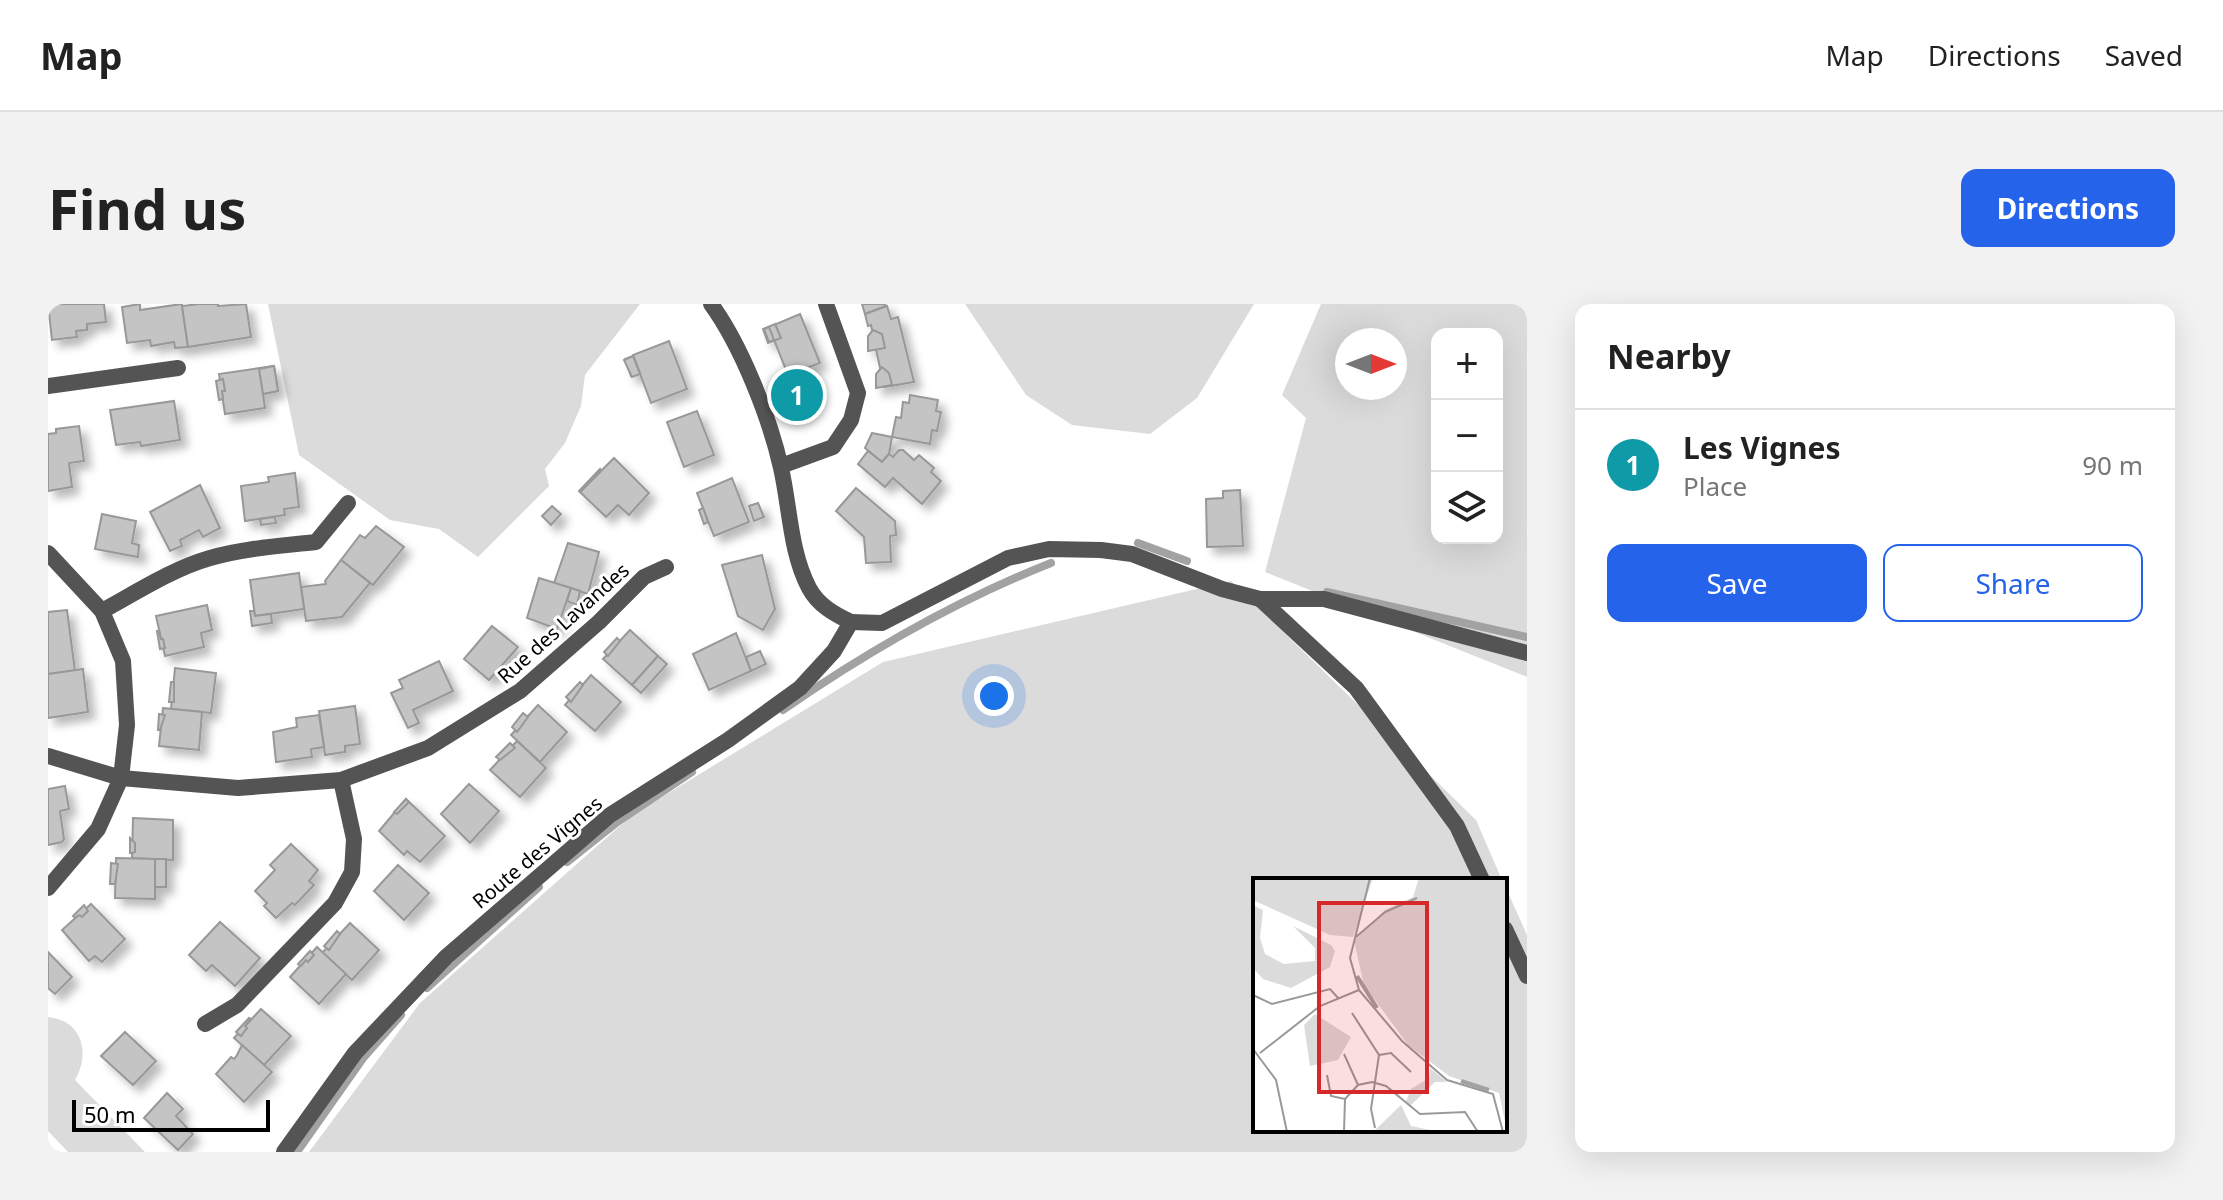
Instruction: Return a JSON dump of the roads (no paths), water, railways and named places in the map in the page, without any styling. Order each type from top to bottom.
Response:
[{"type":"street","points":[[711,304],[752,385],[781,466],[802,572],[811,591],[830,612],[851,622],[882,623],[1008,558],[1049,549],[1101,550],[1132,554],[1222,589],[1260,599],[1324,599],[1527,653]]},
{"type":"street","points":[[781,466],[833,447],[851,420],[858,393],[826,304]]},
{"type":"street","points":[[48,386],[178,368]]},
{"type":"street","points":[[102,611],[163,578],[208,559],[243,550],[316,542],[348,503]]},
{"type":"street","points":[[48,553],[102,611],[123,661],[127,725],[121,778],[98,829],[48,888]]},
{"type":"street","name":"Rue des Lavandes","points":[[48,756],[121,778],[238,788],[341,780],[428,748],[520,691],[599,622],[644,577],[666,567]]},
{"type":"street","points":[[1260,599],[1356,688],[1457,826],[1481,878]]},
{"type":"street","name":"Route des Vignes","points":[[284,1152],[355,1053],[446,957],[610,815],[728,740],[800,688],[834,651],[851,622]]},
{"type":"street","points":[[205,1024],[237,1005],[335,903],[352,872],[354,839],[341,780]]},
{"type":"street","points":[[1507,933],[1527,976]]},
{"type":"waterway","points":[[1138,543],[1187,561]]},
{"type":"waterway","points":[[783,710],[847,667],[913,629],[1051,563]]},
{"type":"waterway","points":[[1327,592],[1527,637]]},
{"type":"waterway","points":[[567,862],[616,823],[692,772]]},
{"type":"waterway","points":[[427,988],[539,887]]},
{"type":"waterway","points":[[297,1152],[364,1057],[401,1015]]},
{"type":"place","name":"Les Vignes","points":[[797,395]]}]
